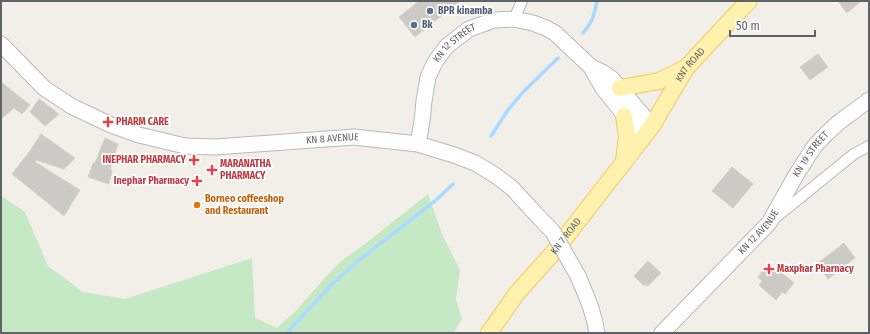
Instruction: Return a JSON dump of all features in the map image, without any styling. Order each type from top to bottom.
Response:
[{"type":"main road","name":"KN7 ROAD","points":[[647,132],[686,68],[750,1]]},
{"type":"main road","name":"KN 12 STREET","points":[[418,144],[428,77],[435,62],[447,46],[469,30],[494,20],[514,19],[533,23],[555,33],[591,67],[602,87],[624,116],[647,132]]},
{"type":"main road","name":"KN 8 AVENUE","points":[[1,44],[44,88],[71,106],[111,125],[139,136],[185,146],[215,147],[354,137],[418,144],[475,163],[495,175],[512,188],[553,232],[578,276],[589,301],[595,319],[597,333]]},
{"type":"main road","name":"KN 12 STREET","points":[[591,67],[612,79],[620,88],[647,132]]},
{"type":"main road","points":[[620,88],[659,81],[686,68]]},
{"type":"main road","name":"KN 19 STREET","points":[[769,223],[796,175],[814,147],[838,123],[869,100]]},
{"type":"main road","points":[[624,116],[627,136],[624,162]]},
{"type":"main road","name":"KN 7 ROAD","points":[[489,333],[517,293],[553,253],[647,132]]},
{"type":"main road","name":"KN 12 AVENUE","points":[[662,333],[769,223]]},
{"type":"street","points":[[514,19],[522,1]]},
{"type":"street","name":"KN 12 AVENUE","points":[[769,223],[854,154],[869,146]]},
{"type":"green space","points":[[428,194],[441,232],[460,270],[456,299],[462,319],[454,333],[1,333],[1,196],[25,212],[48,266],[83,292],[125,299],[252,258],[255,318],[277,328],[295,312],[341,261]]},
{"type":"building","points":[[419,1],[460,1],[415,37],[399,17]]},
{"type":"building","points":[[838,1],[861,1],[847,13]]},
{"type":"building","points":[[818,54],[828,67],[810,80],[800,67]]},
{"type":"building","points":[[1,82],[30,105],[22,114],[14,108],[1,119]]},
{"type":"building","points":[[39,99],[59,114],[45,126],[30,112]]},
{"type":"building","points":[[41,134],[75,158],[64,169],[36,160],[35,162],[80,190],[64,216],[12,174]]},
{"type":"building","points":[[105,138],[118,144],[110,169],[112,170],[109,184],[88,177]]},
{"type":"building","points":[[732,167],[753,184],[733,208],[712,191]]},
{"type":"building","points":[[844,243],[855,258],[828,279],[817,264]]},
{"type":"building","points":[[648,261],[661,273],[648,286],[645,284],[644,286],[634,276]]},
{"type":"building","points":[[773,266],[794,283],[785,294],[782,292],[776,300],[759,285],[762,281],[758,277],[765,268],[769,272]]},
{"type":"waterway","points":[[583,33],[593,18],[597,1]]},
{"type":"waterway","points":[[491,136],[508,110],[523,92],[558,58]]},
{"type":"waterway","points":[[287,333],[331,285],[359,260],[435,201],[453,184]]},
{"type":"place","name":"BPR kinamba","points":[[430,11]]},
{"type":"place","name":"Bk","points":[[414,25]]},
{"type":"place","name":"PHARM CARE","points":[[108,122]]},
{"type":"place","name":"INEPHAR PHARMACY","points":[[194,160]]},
{"type":"place","name":"MARANATHA PHARMACY","points":[[212,170]]},
{"type":"place","name":"Inephar Pharmacy","points":[[197,181]]},
{"type":"place","name":"Borneo coffeeshop and Restaurant","points":[[197,205]]},
{"type":"place","name":"Maxphar Pharnacy","points":[[769,269]]}]
